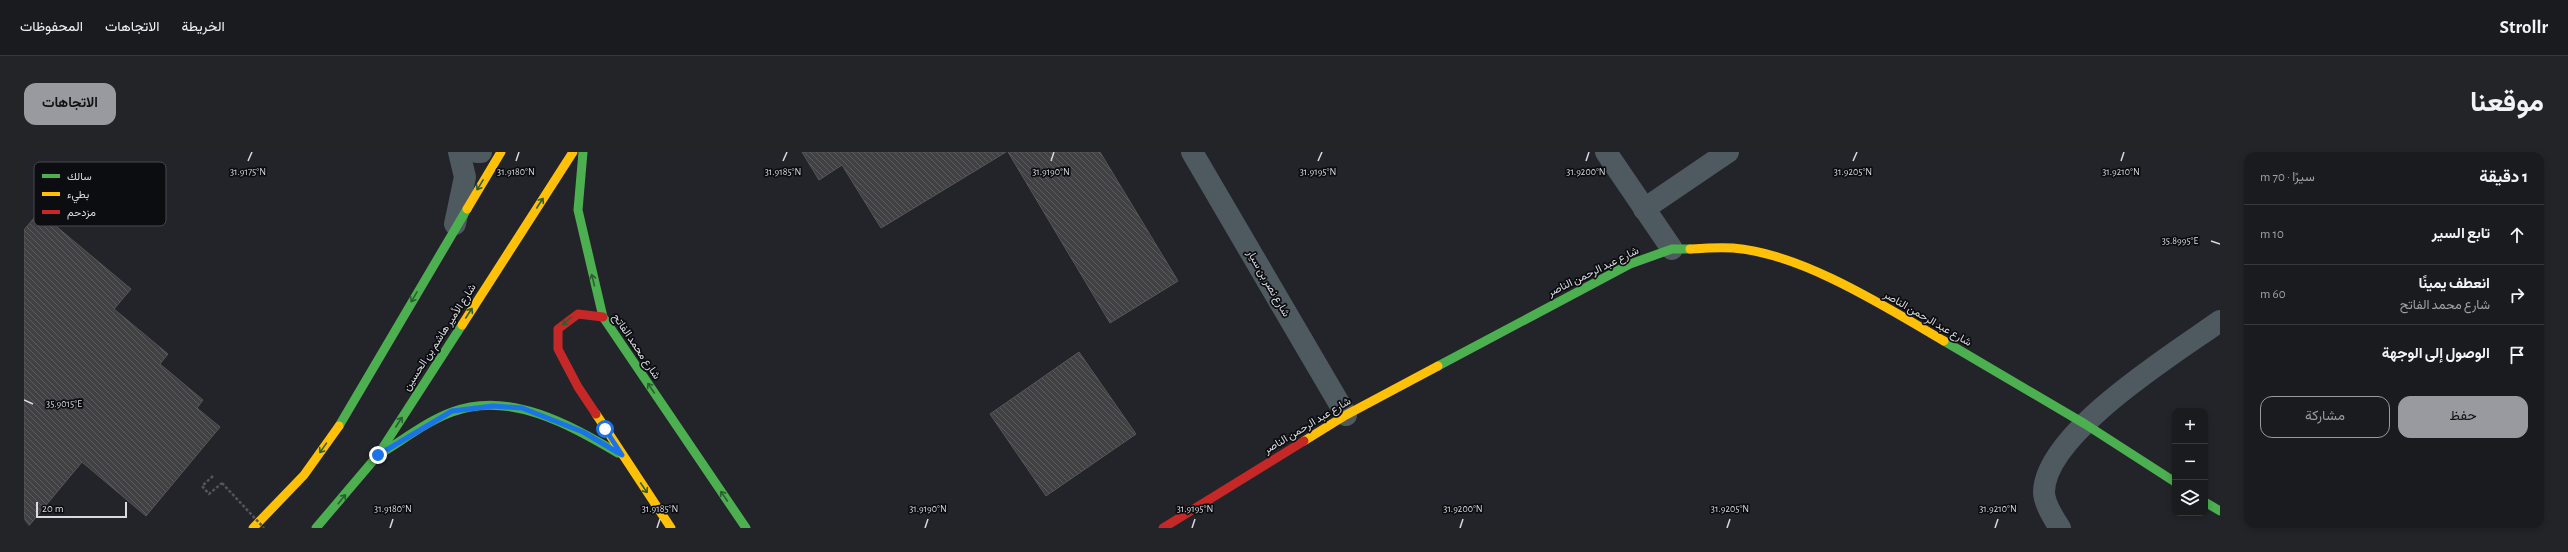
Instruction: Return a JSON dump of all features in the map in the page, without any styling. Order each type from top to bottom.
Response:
[{"type":"main road","points":[[253,528],[304,475],[346,416],[453,231],[501,152]]},
{"type":"main road","name":"شارع الأمير هاشم بن الحسين","points":[[316,528],[378,455],[573,152]]},
{"type":"main road","name":"شارع محمد الفاتح","points":[[582,152],[578,210],[603,317],[746,528]]},
{"type":"main road","name":"شارع عبد الرحمن الناصر","points":[[1171,526],[1346,415],[1630,264],[1672,248],[1734,248],[1775,257],[1825,276],[1869,298],[2085,424],[2172,480]]},
{"type":"main road","points":[[603,317],[585,312],[570,317],[558,329],[558,349],[578,386],[671,528]]},
{"type":"main road","points":[[378,455],[452,411],[493,406],[522,408],[583,432],[622,455]]},
{"type":"main road","points":[[2208,504],[2220,511]]},
{"type":"street","points":[[453,231],[462,202],[465,177],[459,152]]},
{"type":"street","name":"شارع نصر بن سيار","points":[[1192,152],[1346,415]]},
{"type":"street","points":[[1606,152],[1672,248]]},
{"type":"street","points":[[1644,209],[1728,152]]},
{"type":"street","points":[[2060,528],[2044,493],[2048,472],[2058,454],[2085,424],[2116,394],[2220,321]]},
{"type":"path","points":[[213,476],[202,486],[209,494],[222,483],[264,528]]},
{"type":"building","points":[[802,152],[1006,152],[881,228],[842,165],[819,180]]},
{"type":"building","points":[[1008,152],[1100,152],[1178,281],[1110,323]]},
{"type":"building","points":[[34,218],[34,226],[56,226],[131,289],[114,309],[168,354],[160,364],[203,400],[197,408],[220,427],[146,516],[82,462],[27,528],[24,528],[24,230]]},
{"type":"building","points":[[1079,352],[1136,434],[1046,496],[990,414]]},
{"type":"traffic: fast","points":[[583,152],[578,210],[603,317],[746,528]]},
{"type":"traffic: fast","points":[[339,426],[467,209]]},
{"type":"traffic: fast","points":[[1438,366],[1630,264],[1672,249],[1690,249]]},
{"type":"traffic: fast","points":[[316,528],[378,455],[462,325]]},
{"type":"traffic: fast","points":[[1944,341],[2085,424],[2172,480]]},
{"type":"traffic: fast","points":[[378,455],[423,426],[442,416],[474,406],[495,405],[517,408],[559,422],[618,453]]},
{"type":"traffic: fast","points":[[2208,504],[2220,511]]},
{"type":"traffic: slow","points":[[467,209],[501,152]]},
{"type":"traffic: slow","points":[[462,325],[573,152]]},
{"type":"traffic: slow","points":[[1690,249],[1733,248],[1759,252],[1786,260],[1814,271],[1870,298],[1944,341]]},
{"type":"traffic: slow","points":[[1304,441],[1346,415],[1438,366]]},
{"type":"traffic: slow","points":[[596,414],[671,528]]},
{"type":"traffic: slow","points":[[253,528],[304,475],[339,426]]},
{"type":"traffic: jam","points":[[596,414],[578,387],[558,349],[558,329],[578,314],[603,317]]},
{"type":"traffic: jam","points":[[1163,528],[1304,441]]},
{"type":"route","points":[[378,455],[452,411],[474,407],[493,406],[522,408],[583,432],[622,455],[605,429]]}]
